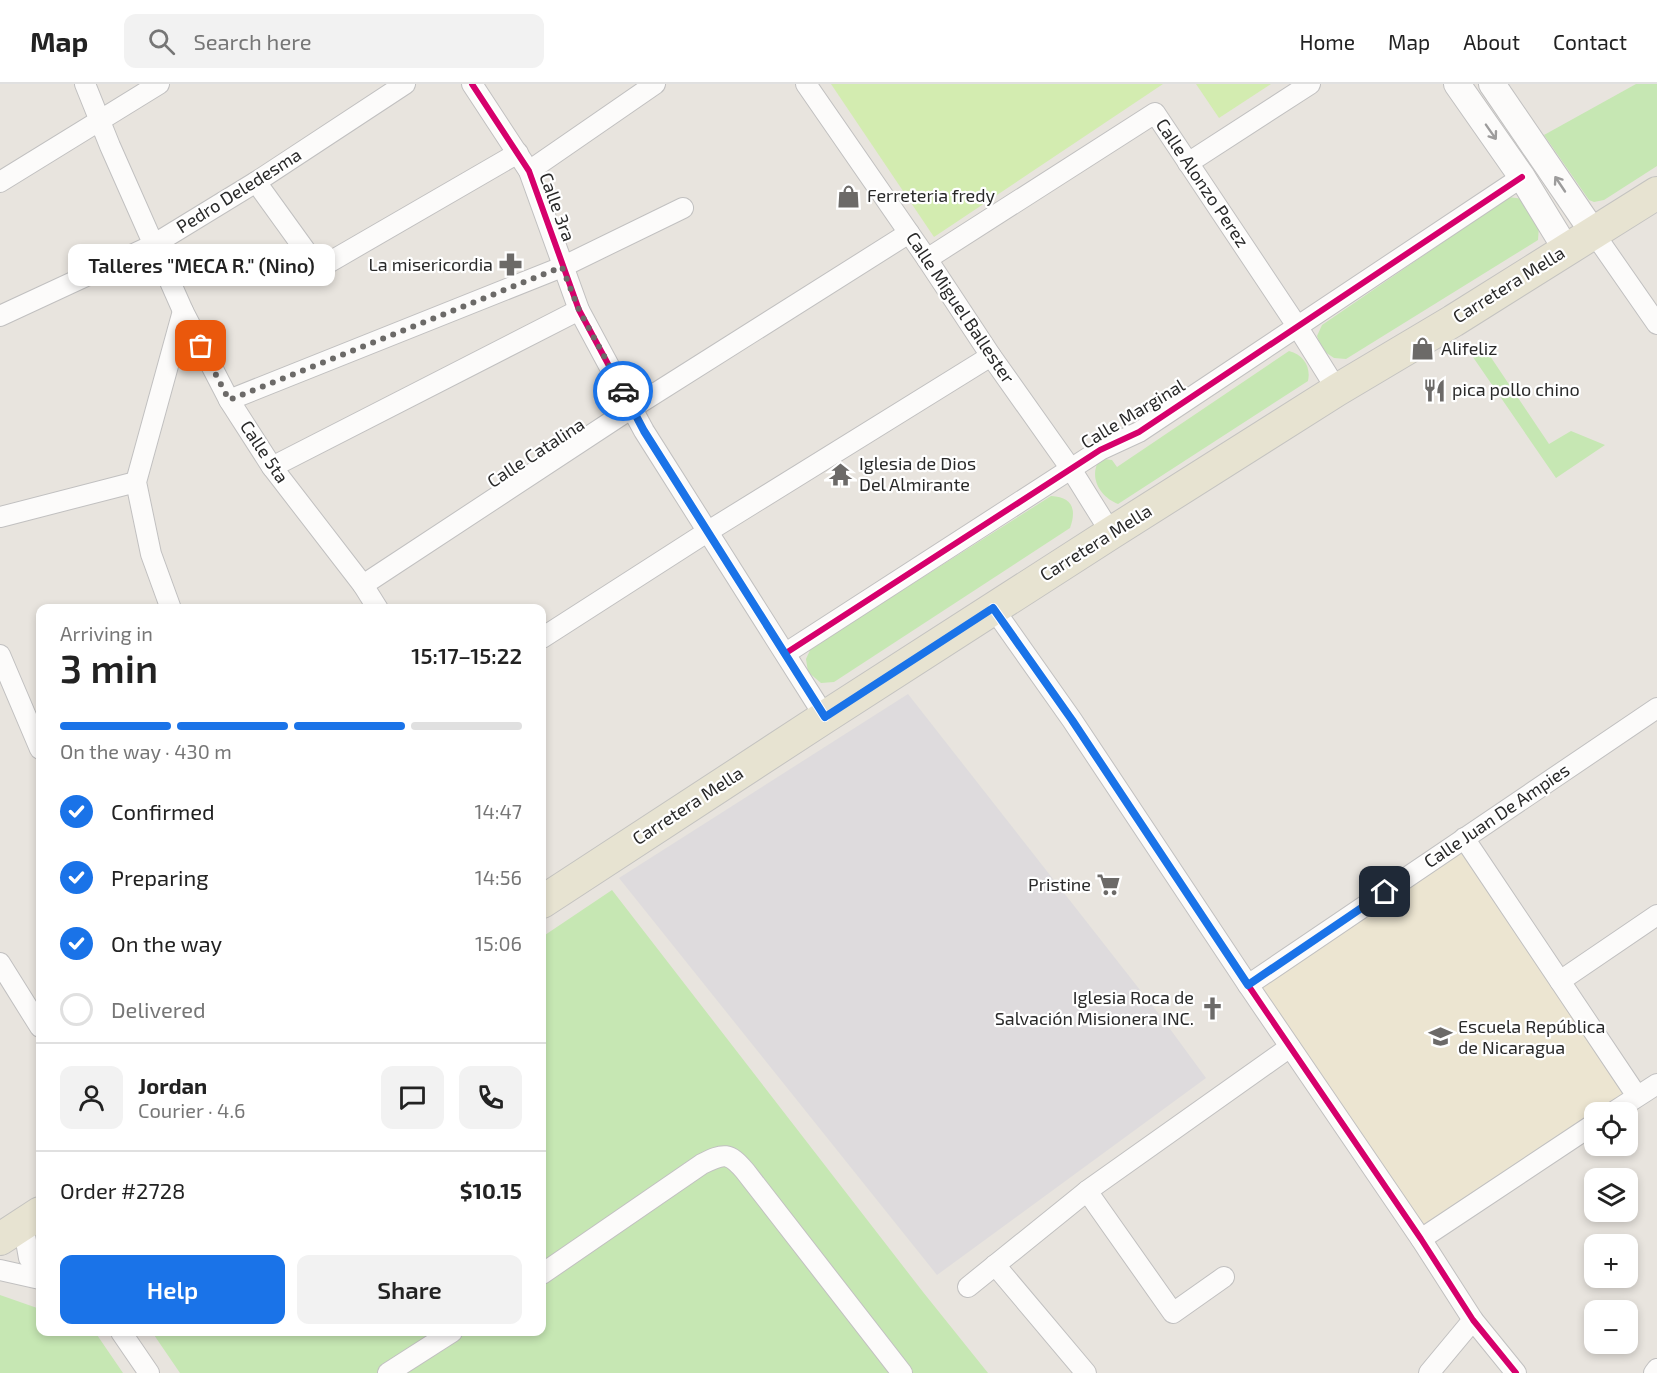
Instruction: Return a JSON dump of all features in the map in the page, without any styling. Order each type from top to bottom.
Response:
[{"type":"main road","name":"Carretera Mella","points":[[546,896],[1111,533],[1337,390],[1453,321],[1657,193]]},
{"type":"street","name":"Calle 5ta","points":[[85,84],[183,311],[229,400],[272,467],[363,585],[375,604]]},
{"type":"street","points":[[0,182],[159,84]]},
{"type":"street","name":"Pedro Deledesma","points":[[0,316],[153,245],[256,182],[405,84]]},
{"type":"street","name":"Calle 3ra","points":[[472,84],[529,171],[579,310],[632,408],[707,532],[825,717]]},
{"type":"street","points":[[529,171],[655,84]]},
{"type":"street","name":"Calle Miguel Ballester","points":[[806,84],[927,259],[990,356],[1071,469],[1111,533]]},
{"type":"street","points":[[1188,163],[1310,84]]},
{"type":"street","points":[[1457,84],[1522,177],[1566,249]]},
{"type":"street","points":[[1492,84],[1657,324]]},
{"type":"street","name":"Calle Alonzo Perez","points":[[927,259],[1155,113],[1337,390]]},
{"type":"street","points":[[256,182],[313,261],[328,263],[518,153]]},
{"type":"street","name":"Calle Marginal","points":[[786,653],[1100,450],[1138,432],[1522,177]]},
{"type":"street","points":[[229,400],[562,267],[683,208]]},
{"type":"street","name":"Calle Catalina","points":[[363,585],[632,408],[909,233]]},
{"type":"street","points":[[272,467],[579,310]]},
{"type":"street","points":[[169,604],[151,554],[136,482],[183,311]]},
{"type":"street","points":[[546,635],[990,356]]},
{"type":"street","points":[[0,517],[136,482]]},
{"type":"street","points":[[993,608],[1072,720],[1473,1320],[1516,1373]]},
{"type":"street","points":[[0,655],[36,740]]},
{"type":"street","name":"Calle Juan De Ampies","points":[[1248,985],[1657,708]]},
{"type":"street","points":[[1464,838],[1637,1096]]},
{"type":"street","points":[[1560,981],[1657,915]]},
{"type":"street","points":[[0,963],[36,1021]]},
{"type":"street","points":[[968,1287],[1087,1191],[1290,1047]]},
{"type":"street","points":[[1628,1102],[1657,1084]]},
{"type":"street","points":[[1421,1239],[1584,1131]]},
{"type":"street","points":[[546,1271],[702,1164],[717,1157],[729,1156],[746,1171],[902,1373]]},
{"type":"street","points":[[1087,1191],[1173,1313],[1224,1277]]},
{"type":"street","points":[[21,1225],[29,1258],[36,1267]]},
{"type":"street","points":[[995,1265],[1086,1373]]},
{"type":"street","points":[[0,1270],[36,1278]]},
{"type":"street","points":[[1429,1373],[1473,1320]]},
{"type":"street","points":[[124,1336],[149,1373]]},
{"type":"street","points":[[388,1373],[446,1336]]},
{"type":"street","points":[[1654,1373],[1657,1369]]},
{"type":"shaded area","points":[[908,694],[1162,1018],[1206,1078],[937,1275],[619,878]]},
{"type":"shaded area","name":"Escuela República de Nicaragua","points":[[1464,838],[1632,1088],[1613,1102],[1584,1102],[1584,1123],[1421,1239],[1248,985]]},
{"type":"green space","points":[[831,84],[1163,84],[934,237]]},
{"type":"green space","points":[[1196,84],[1271,84],[1219,118]]},
{"type":"green space","points":[[1636,84],[1657,84],[1657,166],[1604,200],[1594,202],[1589,200],[1544,135]]},
{"type":"green space","points":[[1509,197],[1523,199],[1539,226],[1538,240],[1346,359],[1334,358],[1322,350],[1317,336],[1322,325]]},
{"type":"green space","points":[[1464,344],[1484,347],[1549,444],[1571,431],[1605,445],[1556,478]]},
{"type":"green space","points":[[1289,351],[1299,355],[1305,362],[1308,381],[1118,504],[1102,493],[1095,475],[1098,462],[1104,459],[1112,460],[1117,467]]},
{"type":"green space","points":[[1051,496],[1064,499],[1071,505],[1073,515],[1070,528],[834,682],[821,683],[808,672],[806,659],[811,648]]},
{"type":"green space","points":[[612,890],[988,1373],[180,1373],[155,1336],[546,1336],[546,934]]},
{"type":"green space","points":[[0,1295],[36,1308],[36,1336],[98,1336],[123,1373],[0,1373]]},
{"type":"cycle path","points":[[472,84],[529,171],[579,310],[644,431],[825,717]]},
{"type":"cycle path","points":[[786,653],[1100,450],[1139,432],[1522,177]]},
{"type":"cycle path","points":[[993,608],[1072,720],[1473,1320],[1516,1373]]},
{"type":"way so far","points":[[201,346],[229,400],[562,267],[579,310],[623,391]]},
{"type":"place","name":"Ferreteria fredy","points":[[849,196]]},
{"type":"place","name":"La misericordia","points":[[511,265]]},
{"type":"place","name":"Talleres \"MECA R.\" (Nino)","points":[[201,346]]},
{"type":"place","name":"Alifeliz","points":[[1423,349]]},
{"type":"place","name":"pica pollo chino","points":[[1434,390]]},
{"type":"place","name":"Iglesia de Dios Del Almirante","points":[[841,474]]},
{"type":"place","name":"Pristine","points":[[1109,885]]},
{"type":"place","name":"Iglesia Roca de Salvación Misionera INC.","points":[[1212,1008]]},
{"type":"place","name":"Escuela República de Nicaragua","points":[[1440,1037]]},
{"type":"route","points":[[623,391],[644,431],[825,717],[993,608],[1072,720],[1248,985],[1385,892]]}]
